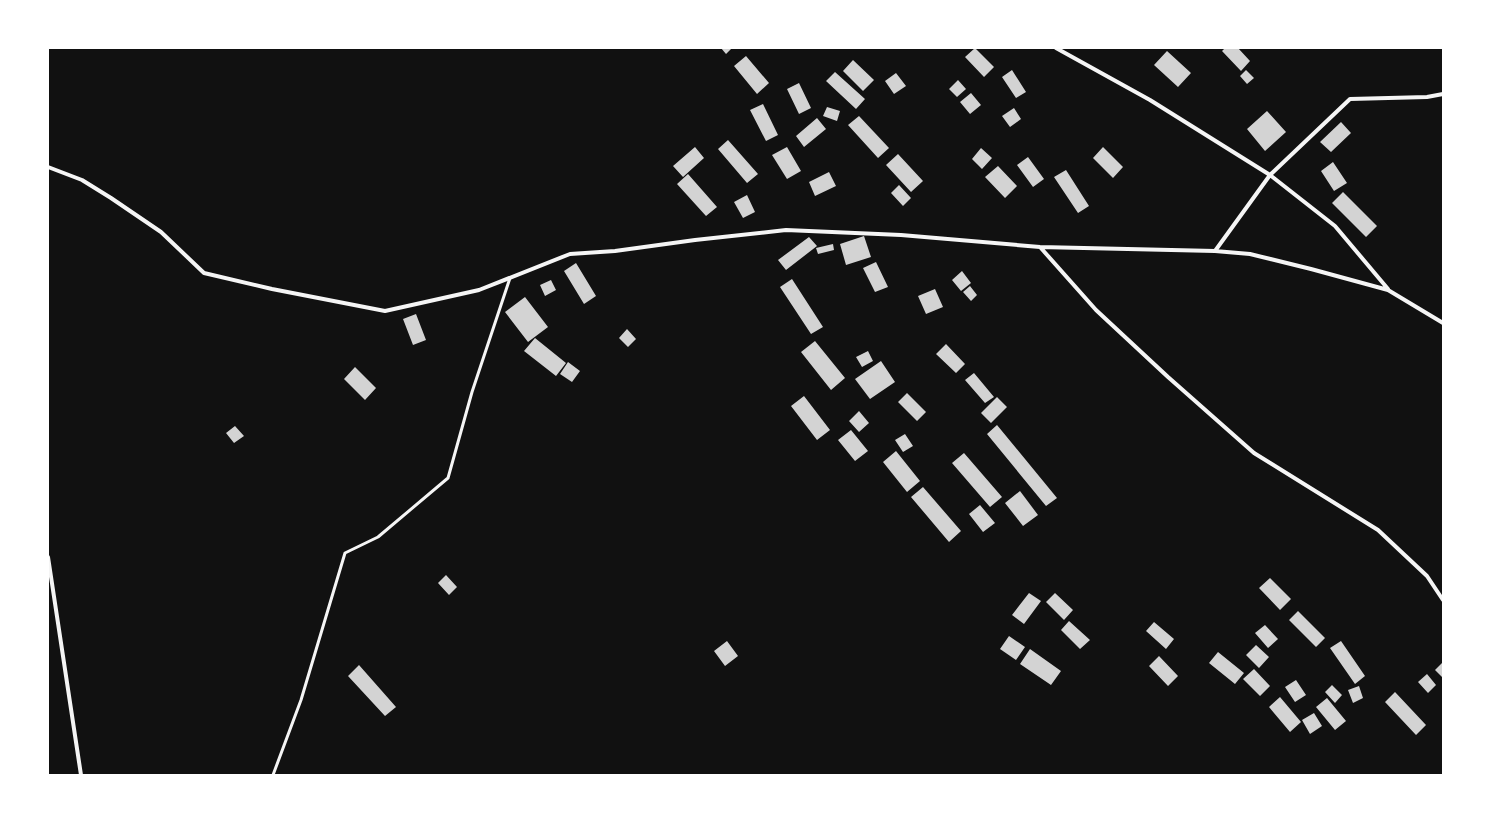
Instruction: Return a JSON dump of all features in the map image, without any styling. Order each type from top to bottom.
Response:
[{"type":"street","points":[[1056,48],[1150,100],[1270,175],[1335,226],[1388,290]]},
{"type":"street","points":[[1215,251],[1270,175],[1350,99],[1427,97],[1443,94]]},
{"type":"street","points":[[48,167],[82,180],[111,198],[161,232],[204,272],[272,289],[384,311],[479,290],[570,254],[615,251],[786,230],[901,235],[1040,247],[1215,251],[1250,254],[1388,290],[1443,323]]},
{"type":"street","points":[[1040,247],[1096,310],[1168,377],[1254,453],[1378,530],[1427,576],[1443,600]]},
{"type":"street","points":[[48,557],[81,775]]},
{"type":"lane","points":[[273,775],[301,700],[345,553],[378,537],[448,478],[472,392],[510,278]]},
{"type":"building","points":[[721,48],[732,48],[726,54]]},
{"type":"building","points":[[975,48],[994,67],[984,77],[965,57]]},
{"type":"building","points":[[1225,48],[1238,48],[1250,61],[1241,71],[1222,51]]},
{"type":"building","points":[[1167,51],[1191,73],[1178,87],[1154,65]]},
{"type":"building","points":[[746,56],[769,83],[757,94],[734,66]]},
{"type":"building","points":[[853,60],[874,80],[863,91],[843,71]]},
{"type":"building","points":[[1012,70],[1026,92],[1016,98],[1002,77]]},
{"type":"building","points":[[1246,70],[1254,78],[1247,84],[1240,76]]},
{"type":"building","points":[[835,72],[865,99],[856,109],[826,81]]},
{"type":"building","points":[[896,73],[906,86],[894,94],[885,81]]},
{"type":"building","points":[[958,80],[966,89],[957,97],[949,89]]},
{"type":"building","points":[[799,83],[811,108],[799,114],[787,89]]},
{"type":"building","points":[[971,93],[981,105],[970,114],[960,102]]},
{"type":"building","points":[[763,104],[778,135],[766,141],[750,110]]},
{"type":"building","points":[[827,107],[840,111],[837,121],[823,116]]},
{"type":"building","points":[[1014,108],[1021,119],[1010,127],[1002,116]]},
{"type":"building","points":[[1267,111],[1286,132],[1265,151],[1247,129]]},
{"type":"building","points":[[859,116],[889,148],[878,158],[848,125]]},
{"type":"building","points":[[817,118],[826,129],[804,147],[796,136]]},
{"type":"building","points":[[1341,122],[1351,133],[1331,152],[1320,142]]},
{"type":"building","points":[[728,140],[758,174],[747,183],[718,149]]},
{"type":"building","points":[[695,147],[704,158],[683,177],[673,166]]},
{"type":"building","points":[[787,147],[801,171],[787,179],[772,155]]},
{"type":"building","points":[[1103,147],[1123,167],[1113,178],[1093,158]]},
{"type":"building","points":[[981,148],[992,158],[982,169],[972,159]]},
{"type":"building","points":[[898,154],[923,181],[911,192],[886,165]]},
{"type":"building","points":[[1028,157],[1044,179],[1033,187],[1017,165]]},
{"type":"building","points":[[1333,162],[1347,183],[1334,191],[1321,171]]},
{"type":"building","points":[[998,166],[1017,186],[1005,198],[985,177]]},
{"type":"building","points":[[1066,170],[1089,206],[1078,213],[1054,177]]},
{"type":"building","points":[[829,172],[836,186],[815,196],[809,182]]},
{"type":"building","points":[[688,174],[717,207],[706,216],[677,184]]},
{"type":"building","points":[[899,185],[911,198],[903,206],[891,193]]},
{"type":"building","points":[[1343,192],[1377,226],[1366,237],[1332,203]]},
{"type":"building","points":[[747,195],[755,212],[743,218],[734,202]]},
{"type":"building","points":[[864,236],[871,257],[846,265],[840,244]]},
{"type":"building","points":[[809,237],[817,246],[786,270],[778,260]]},
{"type":"building","points":[[833,244],[834,250],[818,254],[816,248]]},
{"type":"building","points":[[876,262],[888,287],[875,292],[863,268]]},
{"type":"building","points":[[576,263],[596,296],[584,304],[564,271]]},
{"type":"building","points":[[962,271],[971,283],[961,291],[952,280]]},
{"type":"building","points":[[792,279],[823,327],[811,334],[780,287]]},
{"type":"building","points":[[551,280],[556,290],[545,296],[540,285]]},
{"type":"building","points":[[970,286],[977,295],[971,301],[963,292]]},
{"type":"building","points":[[935,289],[943,307],[926,314],[918,296]]},
{"type":"building","points":[[525,297],[548,327],[528,342],[505,312]]},
{"type":"building","points":[[416,314],[426,340],[413,345],[403,319]]},
{"type":"building","points":[[627,329],[636,339],[628,347],[619,338]]},
{"type":"building","points":[[535,338],[566,363],[556,376],[524,351]]},
{"type":"building","points":[[815,341],[845,378],[831,390],[801,352]]},
{"type":"building","points":[[946,344],[965,364],[956,373],[936,354]]},
{"type":"building","points":[[868,351],[873,361],[862,367],[856,357]]},
{"type":"building","points":[[881,361],[895,382],[870,399],[855,379]]},
{"type":"building","points":[[568,362],[580,371],[572,382],[560,374]]},
{"type":"building","points":[[355,367],[376,388],[365,400],[344,379]]},
{"type":"building","points":[[974,373],[994,397],[985,403],[965,380]]},
{"type":"building","points":[[907,393],[926,412],[917,421],[898,402]]},
{"type":"building","points":[[804,396],[830,430],[817,440],[791,406]]},
{"type":"building","points":[[997,397],[1007,407],[991,423],[981,413]]},
{"type":"building","points":[[859,411],[869,423],[859,432],[849,421]]},
{"type":"building","points":[[997,425],[1057,498],[1046,506],[987,434]]},
{"type":"building","points":[[235,426],[244,436],[234,443],[226,433]]},
{"type":"building","points":[[851,430],[868,451],[855,461],[838,440]]},
{"type":"building","points":[[905,434],[913,446],[903,452],[895,440]]},
{"type":"building","points":[[896,451],[920,481],[907,492],[883,462]]},
{"type":"building","points":[[964,453],[1002,497],[990,507],[952,463]]},
{"type":"building","points":[[923,487],[961,531],[949,542],[911,497]]},
{"type":"building","points":[[1020,491],[1038,515],[1023,526],[1005,503]]},
{"type":"building","points":[[980,505],[995,523],[983,532],[969,514]]},
{"type":"building","points":[[446,575],[457,587],[449,595],[438,583]]},
{"type":"building","points":[[1270,578],[1291,599],[1280,610],[1259,588]]},
{"type":"building","points":[[1029,593],[1041,601],[1024,624],[1012,615]]},
{"type":"building","points":[[1055,593],[1073,610],[1064,620],[1046,602]]},
{"type":"building","points":[[1298,611],[1325,638],[1316,647],[1289,620]]},
{"type":"building","points":[[1069,621],[1090,640],[1080,649],[1061,630]]},
{"type":"building","points":[[1154,622],[1174,639],[1166,649],[1146,631]]},
{"type":"building","points":[[1265,625],[1278,639],[1268,648],[1255,633]]},
{"type":"building","points":[[1009,636],[1025,647],[1016,660],[1000,649]]},
{"type":"building","points":[[727,641],[738,656],[725,666],[714,651]]},
{"type":"building","points":[[1341,641],[1365,676],[1355,684],[1330,648]]},
{"type":"building","points":[[1256,645],[1269,657],[1259,668],[1246,655]]},
{"type":"building","points":[[1030,649],[1061,671],[1051,685],[1020,664]]},
{"type":"building","points":[[1218,652],[1244,673],[1235,684],[1209,663]]},
{"type":"building","points":[[1159,656],[1178,676],[1168,686],[1149,666]]},
{"type":"building","points":[[1443,662],[1443,678],[1435,670]]},
{"type":"building","points":[[359,665],[396,707],[385,716],[348,676]]},
{"type":"building","points":[[1254,669],[1270,686],[1260,696],[1243,679]]},
{"type":"building","points":[[1427,674],[1436,685],[1428,693],[1418,682]]},
{"type":"building","points":[[1296,680],[1306,695],[1295,702],[1285,687]]},
{"type":"building","points":[[1332,685],[1342,695],[1335,703],[1325,692]]},
{"type":"building","points":[[1359,686],[1363,698],[1353,703],[1348,690]]},
{"type":"building","points":[[1395,692],[1426,725],[1416,735],[1385,702]]},
{"type":"building","points":[[1280,697],[1301,722],[1290,732],[1269,707]]},
{"type":"building","points":[[1327,698],[1346,721],[1335,730],[1316,707]]},
{"type":"building","points":[[1314,713],[1322,726],[1310,734],[1302,720]]}]
